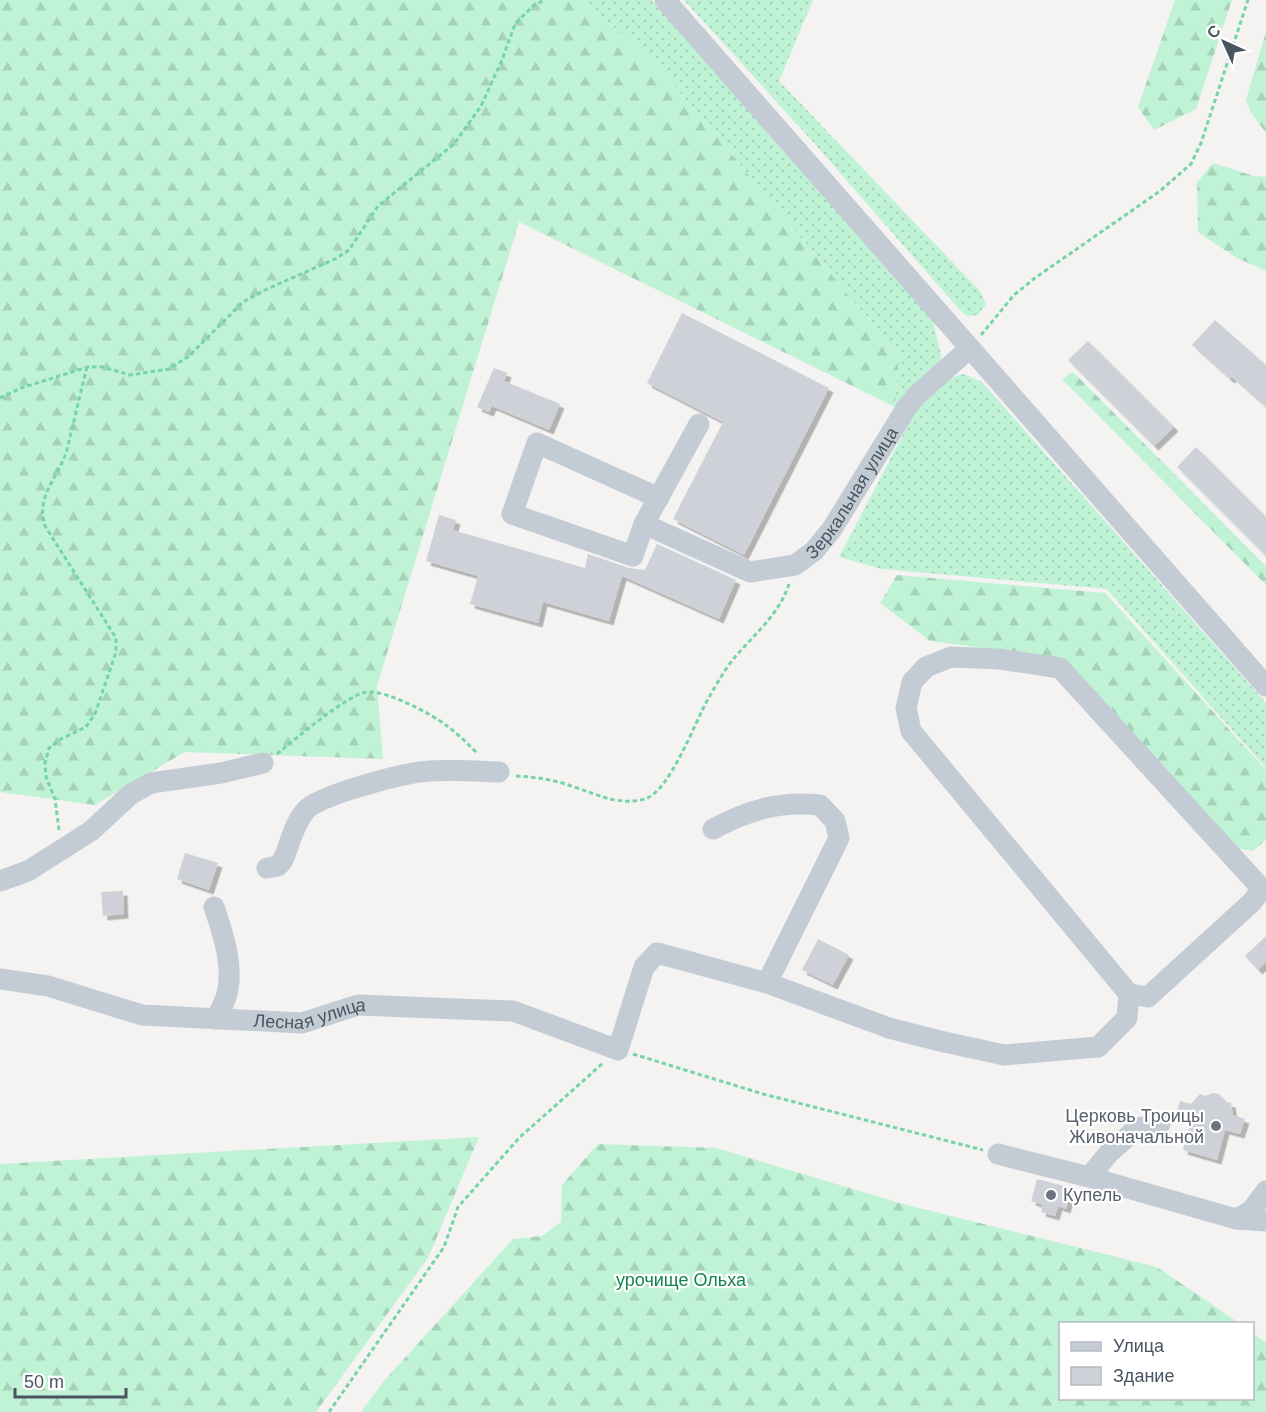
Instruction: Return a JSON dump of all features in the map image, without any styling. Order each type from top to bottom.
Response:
[{"type":"street","points":[[665,0],[1266,686]]},
{"type":"street","name":"Зеркальная улица","points":[[644,524],[750,572],[795,565],[814,551],[832,529],[907,407],[918,394],[970,348]]},
{"type":"street","points":[[658,498],[537,442],[512,514],[633,556],[644,524],[699,424]]},
{"type":"street","points":[[951,657],[999,659],[1060,668],[1264,883],[1252,902],[1148,997],[1129,994],[911,731],[906,708],[912,682],[926,667],[951,657]]},
{"type":"street","points":[[0,881],[28,871],[92,831],[131,794],[151,783],[221,773],[263,763]]},
{"type":"street","points":[[267,868],[278,866],[283,860],[299,819],[307,809],[338,793],[418,772],[499,772]]},
{"type":"street","points":[[713,829],[739,815],[796,802],[820,805],[835,821],[839,838],[767,983]]},
{"type":"street","points":[[214,907],[227,948],[228,986],[226,998],[216,1019]]},
{"type":"street","points":[[618,1050],[645,967],[657,953],[767,983],[889,1028],[1004,1055],[1098,1047],[1127,1018],[1129,994]]},
{"type":"street","name":"Лесная улица","points":[[0,979],[48,986],[142,1015],[302,1023],[357,1005],[513,1011],[618,1050]]},
{"type":"street","points":[[1089,1177],[1109,1153],[1137,1128],[1160,1124]]},
{"type":"street","points":[[998,1154],[1236,1219],[1266,1221]]},
{"type":"street","points":[[1236,1219],[1251,1211],[1266,1191]]},
{"type":"path","points":[[0,398],[21,388],[88,367],[103,367],[130,375],[169,369],[189,356],[243,302],[335,259],[349,250],[378,206],[454,144],[481,106],[515,24],[534,5],[545,0]]},
{"type":"path","points":[[970,348],[1014,295],[1078,246],[1160,191],[1191,164],[1201,143],[1248,0]]},
{"type":"path","points":[[62,849],[55,799],[46,777],[45,763],[49,748],[86,727],[95,714],[116,652],[116,638],[45,526],[42,515],[48,488],[67,451],[88,367]]},
{"type":"path","points":[[263,763],[357,695],[368,692],[407,703],[447,725],[499,772],[536,777],[573,786],[605,799],[632,801],[648,798],[657,792],[673,770],[707,701],[734,659],[785,598],[795,565]]},
{"type":"path","points":[[329,1412],[444,1247],[458,1207],[519,1138],[618,1050],[763,1094],[998,1154]]},
{"type":"green space","points":[[0,0],[582,0],[653,60],[899,356],[895,407],[519,222],[377,686],[383,759],[185,752],[95,805],[0,792]]},
{"type":"green space","points":[[582,0],[652,0],[933,321],[942,360],[895,407],[899,356],[653,60]]},
{"type":"green space","points":[[684,0],[813,0],[779,81],[980,291],[986,304],[978,315],[967,316],[958,308],[814,143]]},
{"type":"green space","points":[[1175,0],[1232,0],[1196,109],[1154,130],[1138,107]]},
{"type":"green space","points":[[1266,31],[1266,133],[1250,111],[1246,100]]},
{"type":"green space","points":[[1213,163],[1254,176],[1266,177],[1266,271],[1235,257],[1198,232],[1197,182]]},
{"type":"green space","points":[[1073,372],[1266,566],[1266,585],[1062,379]]},
{"type":"green space","points":[[963,374],[982,382],[1266,703],[1266,768],[1107,589],[882,569],[839,557],[916,410],[946,379]]},
{"type":"green space","points":[[897,575],[1105,593],[1266,770],[1266,840],[1253,851],[1233,848],[1060,658],[930,641],[880,603]]},
{"type":"green space","points":[[479,1137],[428,1258],[316,1412],[0,1412],[0,1164]]},
{"type":"green space","name":"урочище Ольха","points":[[598,1144],[716,1148],[903,1204],[1157,1267],[1238,1322],[1059,1322],[1059,1400],[1254,1400],[1254,1334],[1266,1343],[1266,1412],[361,1412],[383,1382],[513,1239],[542,1236],[561,1222],[562,1185]]},
{"type":"building","points":[[682,313],[829,388],[744,555],[673,519],[723,422],[647,383]]},
{"type":"building","points":[[1215,320],[1266,365],[1266,407],[1192,345]]},
{"type":"building","points":[[1088,341],[1174,427],[1154,446],[1068,360]]},
{"type":"building","points":[[494,368],[507,373],[504,381],[560,404],[549,430],[492,406],[489,412],[477,407]]},
{"type":"building","points":[[1196,447],[1266,517],[1266,556],[1177,467]]},
{"type":"building","points":[[439,515],[456,520],[453,530],[585,568],[588,554],[629,568],[645,570],[657,544],[736,580],[719,619],[622,576],[609,621],[543,602],[538,623],[470,604],[478,576],[426,561]]},
{"type":"building","points":[[185,853],[218,863],[209,890],[177,879]]},
{"type":"building","points":[[123,891],[124,914],[103,916],[101,892]]},
{"type":"building","points":[[1266,936],[1266,962],[1258,970],[1245,956]]},
{"type":"building","points":[[818,939],[849,955],[833,985],[802,970]]},
{"type":"building","name":"Церковь Троицы Живоначальной","points":[[1213,1093],[1219,1094],[1225,1102],[1231,1103],[1233,1115],[1245,1119],[1240,1134],[1225,1130],[1217,1160],[1183,1150],[1191,1121],[1175,1117],[1180,1101],[1191,1104],[1200,1094],[1205,1096]]},
{"type":"building","name":"Купель","points":[[1037,1179],[1072,1188],[1066,1209],[1058,1206],[1055,1216],[1041,1212],[1043,1205],[1031,1201]]},
{"type":"place","name":"Церковь Троицы Живоначальной","points":[[1216,1126]]},
{"type":"place","name":"Купель","points":[[1051,1195]]}]
